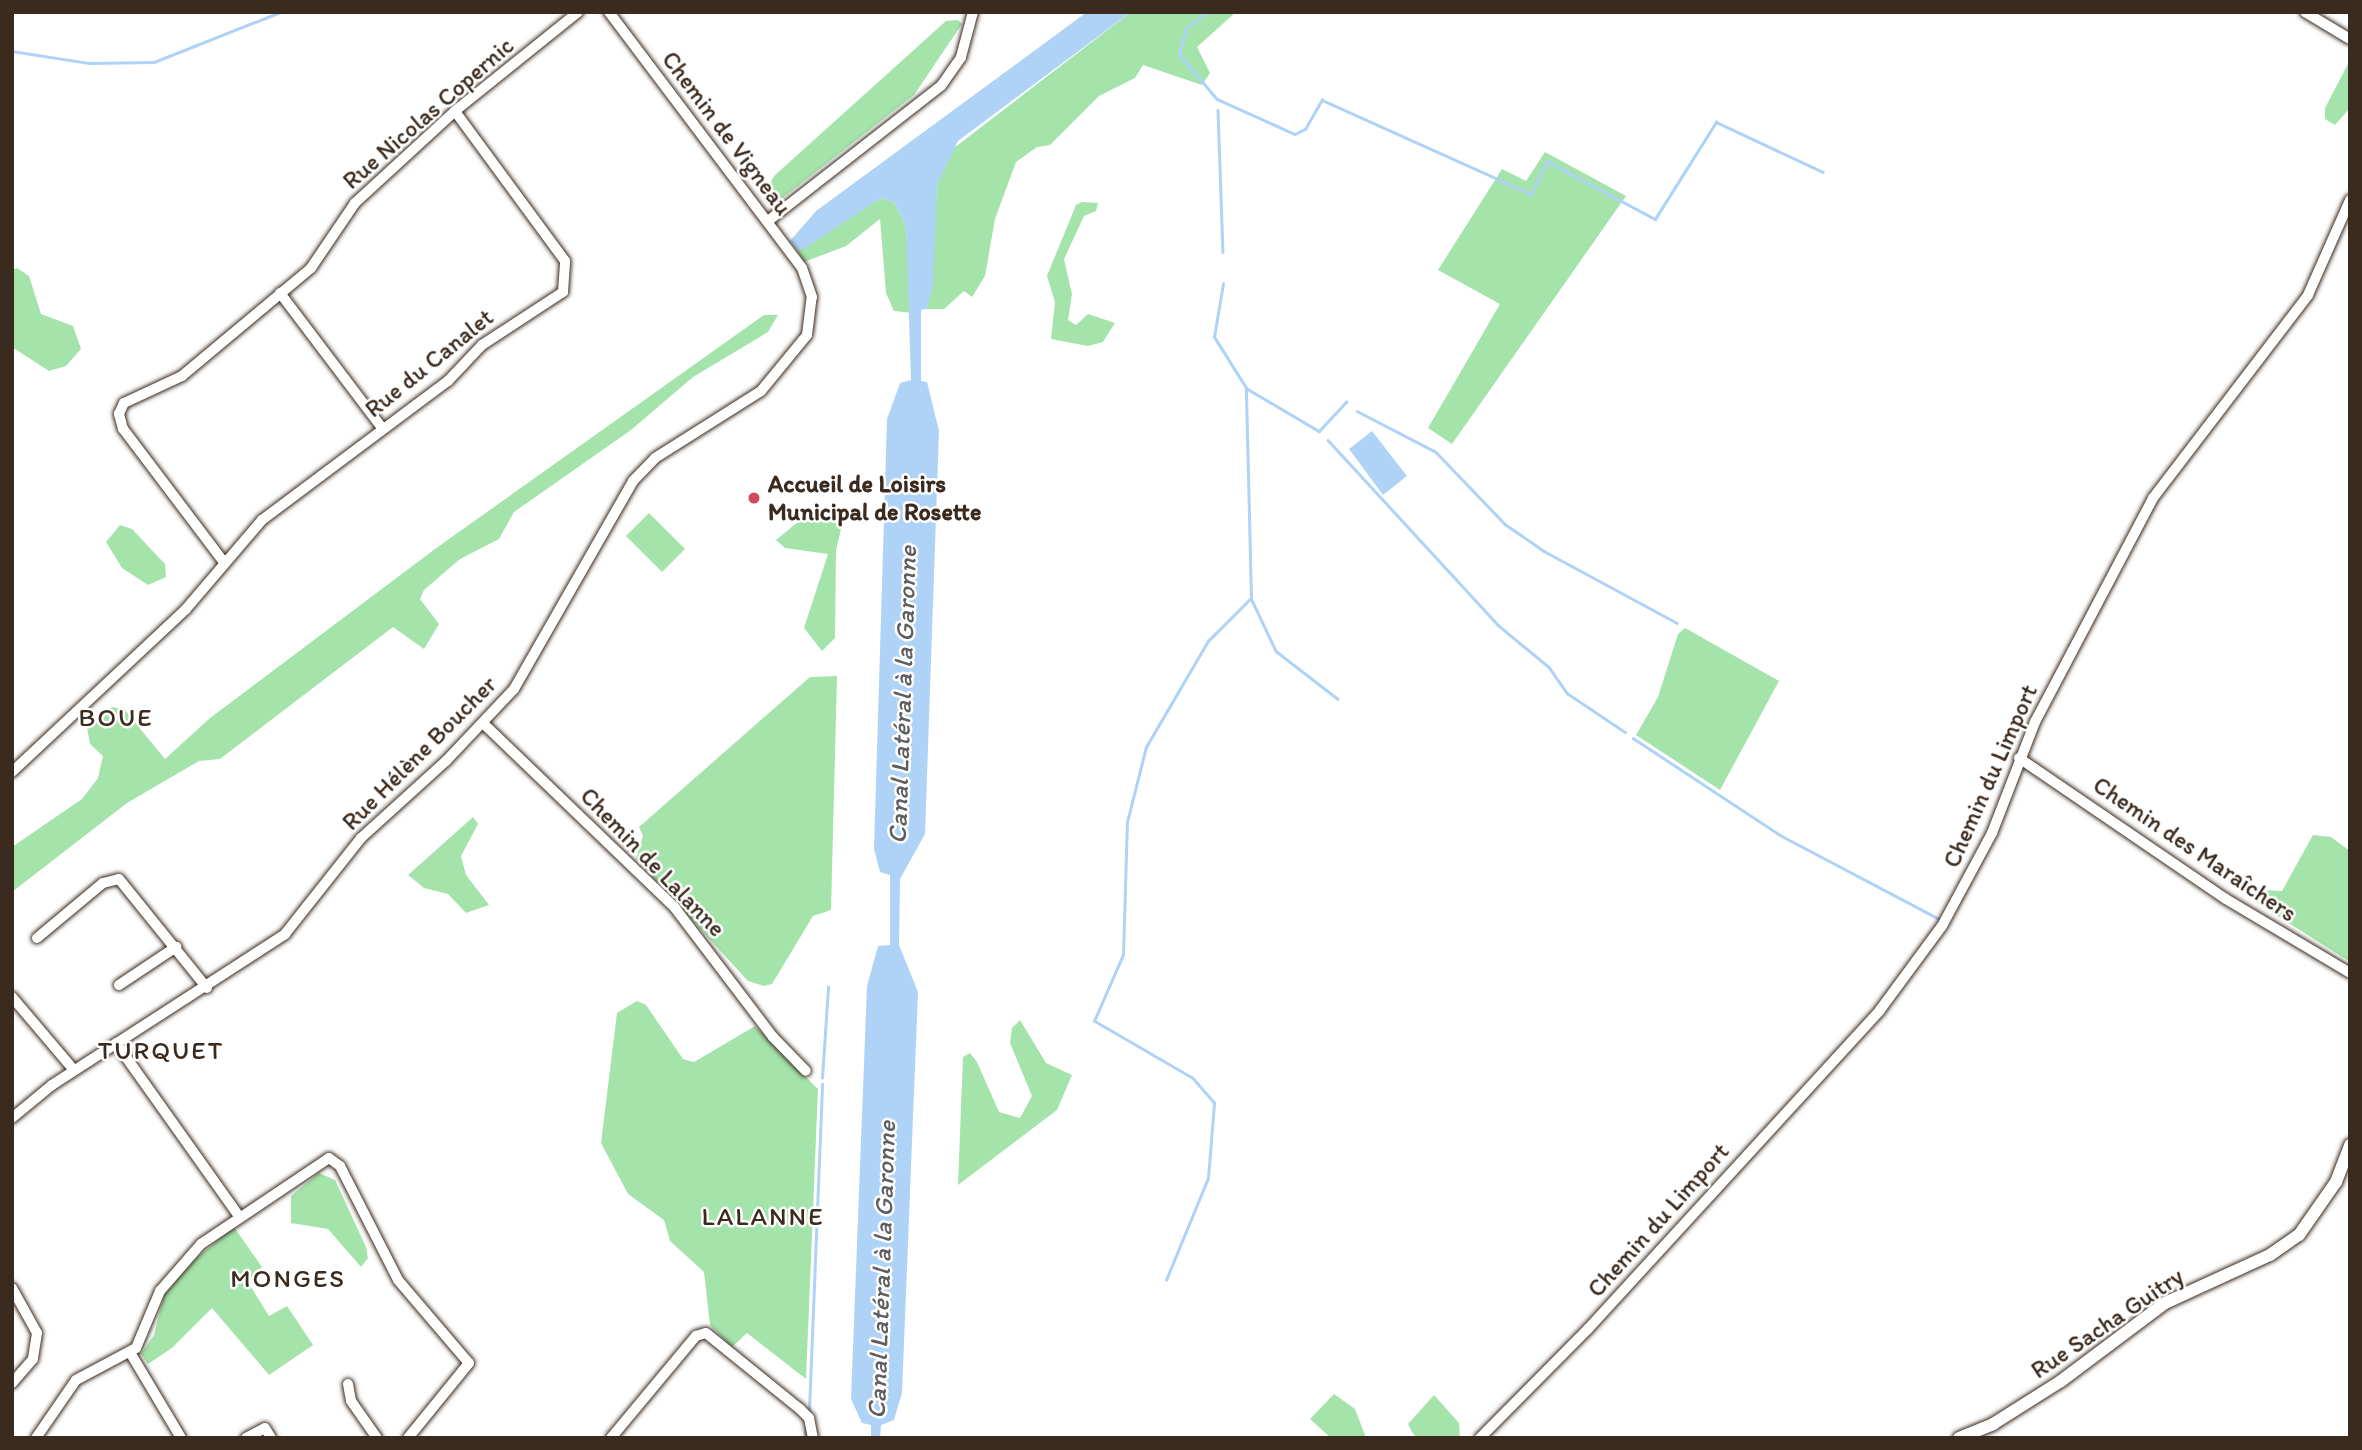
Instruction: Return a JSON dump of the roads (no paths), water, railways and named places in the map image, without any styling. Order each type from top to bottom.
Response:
[{"type":"street","name":"Rue Nicolas Copernic","points":[[223,561],[123,429],[121,408],[128,399],[182,376],[322,258],[355,203],[455,111],[578,12]]},
{"type":"street","name":"Chemin de Vigneau","points":[[609,12],[768,221],[810,282]]},
{"type":"street","points":[[768,221],[845,156],[942,86],[961,57],[973,12]]},
{"type":"street","points":[[2305,12],[2350,39]]},
{"type":"street","name":"Rue du Canalet","points":[[12,772],[186,609],[223,561],[262,520],[448,381],[472,352],[510,324],[549,306],[568,279],[565,261],[455,111]]},
{"type":"street","name":"Chemin du Limport","points":[[1480,1438],[1695,1214],[1894,992],[1978,864],[2019,758],[2153,498],[2308,295],[2350,200]]},
{"type":"street","name":"Rue Hélène Boucher","points":[[12,1118],[74,1070],[207,988],[285,934],[361,838],[484,724],[531,663],[634,481],[655,458],[761,391],[795,354],[812,321],[810,282]]},
{"type":"street","points":[[280,293],[382,428]]},
{"type":"street","name":"Chemin de Lalanne","points":[[484,724],[675,908],[773,1037],[806,1071]]},
{"type":"street","name":"Chemin des Maraîchers","points":[[2019,758],[2225,899],[2350,973]]},
{"type":"street","points":[[37,938],[103,883],[119,879],[207,988]]},
{"type":"street","points":[[120,985],[176,947]]},
{"type":"street","points":[[12,997],[74,1070]]},
{"type":"street","points":[[116,1043],[239,1216]]},
{"type":"street","name":"Rue Sacha Guitry","points":[[1959,1438],[1993,1424],[2053,1387],[2165,1303],[2270,1255],[2299,1235],[2318,1214],[2350,1145]]},
{"type":"street","points":[[36,1438],[76,1380],[131,1354],[165,1284],[201,1244],[329,1158],[340,1166],[398,1280],[469,1363],[408,1438]]},
{"type":"street","points":[[12,1288],[37,1333],[33,1359],[12,1383]]},
{"type":"street","points":[[611,1438],[688,1345],[706,1333],[800,1409],[809,1418],[813,1438]]},
{"type":"street","points":[[131,1354],[181,1438]]},
{"type":"street","points":[[348,1384],[351,1401],[377,1438]]},
{"type":"street","points":[[246,1438],[265,1427],[271,1438]]},
{"type":"water","name":"Canal Latéral à la Garonne","points":[[1087,12],[1131,12],[958,141],[937,185],[933,285],[927,309],[921,310],[921,381],[927,382],[939,431],[925,834],[900,879],[899,945],[918,992],[902,1393],[894,1420],[881,1425],[880,1438],[871,1438],[871,1425],[862,1423],[851,1399],[867,986],[878,946],[890,945],[890,875],[880,872],[874,849],[887,419],[900,383],[911,380],[906,226],[894,202],[881,198],[805,248],[797,250],[790,241],[816,211]]},
{"type":"water","points":[[1372,431],[1407,476],[1383,495],[1349,449]]},
{"type":"waterway","points":[[12,51],[89,63],[154,62],[280,12]]},
{"type":"waterway","points":[[1208,12],[1186,29],[1180,55],[1217,99],[1295,134],[1305,129],[1322,100],[1531,194],[1547,161],[1655,219],[1716,122],[1823,172]]},
{"type":"waterway","points":[[1218,110],[1223,252]]},
{"type":"waterway","points":[[1166,1280],[1208,1178],[1214,1103],[1192,1078],[1094,1021],[1123,955],[1127,822],[1146,747],[1208,641],[1251,598],[1246,388],[1214,337],[1223,284]]},
{"type":"waterway","points":[[1246,388],[1319,431],[1346,402]]},
{"type":"waterway","points":[[1357,411],[1436,452],[1505,524],[1544,551],[1677,623]]},
{"type":"waterway","points":[[1328,440],[1498,625],[1549,667],[1567,693],[1625,732]]},
{"type":"waterway","points":[[1251,598],[1276,651],[1338,699]]},
{"type":"waterway","points":[[1633,738],[1780,835],[1939,919]]},
{"type":"waterway","points":[[822,1078],[828,987]]},
{"type":"waterway","points":[[809,1410],[822,1084]]},
{"type":"waterway","points":[[805,1434],[806,1426]]},
{"type":"place","name":"Accueil de Loisirs Municipal de Rosette","points":[[754,498]]},
{"type":"district","name":"BOUE","points":[[116,718]]},
{"type":"district","name":"TURQUET","points":[[161,1051]]},
{"type":"district","name":"LALANNE","points":[[763,1217]]},
{"type":"district","name":"MONGES","points":[[288,1279]]}]
